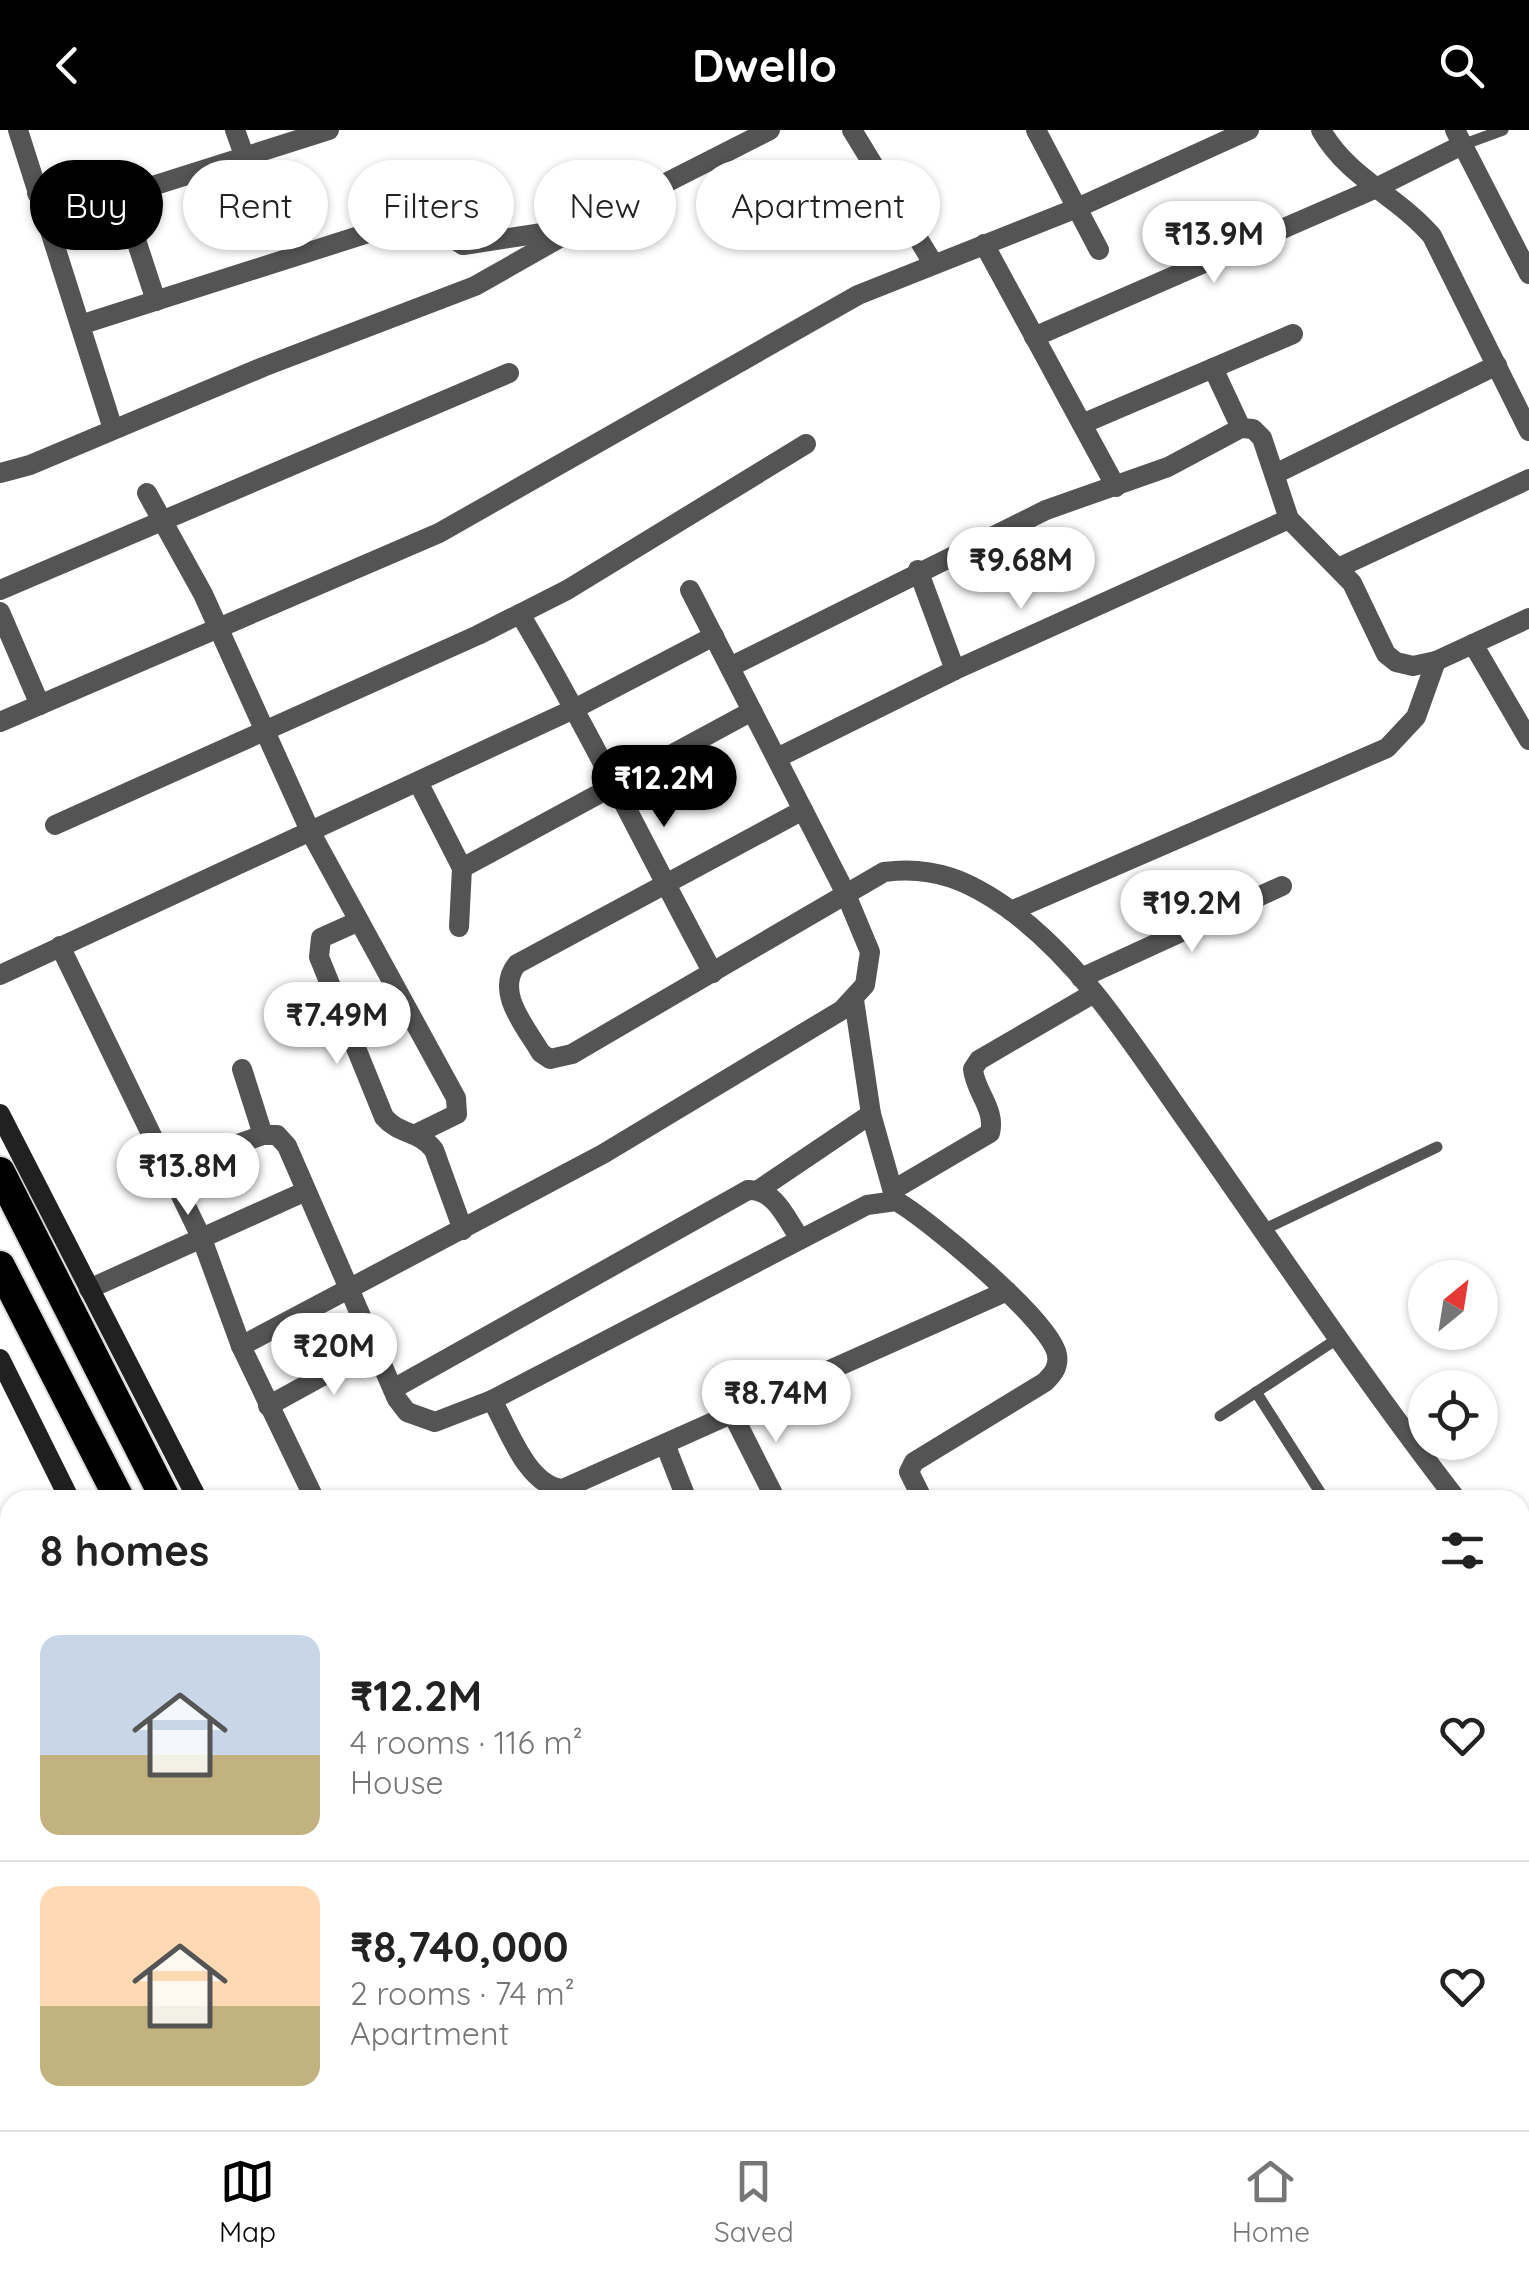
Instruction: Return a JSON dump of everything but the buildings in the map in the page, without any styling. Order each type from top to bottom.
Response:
[{"type":"highway","points":[[0,1172],[161,1490]]},
{"type":"highway","points":[[0,1266],[115,1490]]},
{"type":"street","points":[[18,130],[30,170]]},
{"type":"street","points":[[235,130],[245,158]]},
{"type":"street","points":[[163,183],[329,130]]},
{"type":"street","points":[[852,130],[933,263]]},
{"type":"street","points":[[1036,130],[1099,250]]},
{"type":"street","points":[[0,722],[439,533],[858,295],[1077,208],[1250,130]]},
{"type":"street","points":[[1321,130],[1348,167],[1418,219],[1432,236],[1529,431]]},
{"type":"street","points":[[676,177],[764,131]]},
{"type":"street","points":[[1034,337],[1374,188],[1458,137],[1529,274]]},
{"type":"street","points":[[80,325],[409,220],[422,219],[462,245],[534,234]]},
{"type":"street","points":[[984,244],[1116,487]]},
{"type":"street","points":[[56,250],[113,429]]},
{"type":"street","points":[[141,250],[156,301]]},
{"type":"street","points":[[0,473],[475,286],[538,250]]},
{"type":"street","points":[[1082,424],[1293,334]]},
{"type":"street","points":[[1275,474],[1497,366]]},
{"type":"street","points":[[1212,368],[1241,428]]},
{"type":"street","points":[[0,590],[509,374]]},
{"type":"street","points":[[730,667],[918,570],[1046,510],[1168,467],[1241,428],[1253,428],[1262,438],[1290,519],[1352,584],[1386,654],[1413,666],[1436,660],[1529,618]]},
{"type":"street","points":[[55,825],[520,614],[653,540],[806,444]]},
{"type":"street","points":[[1338,568],[1529,479]]},
{"type":"street","points":[[147,493],[219,630],[310,833],[459,1106],[451,1119],[416,1134]]},
{"type":"street","points":[[776,758],[955,670],[1290,519]]},
{"type":"street","points":[[918,570],[955,670]]},
{"type":"street","points":[[240,1346],[602,1154],[854,1000],[864,985],[870,952],[845,892],[690,590]]},
{"type":"street","points":[[0,612],[40,705]]},
{"type":"street","points":[[520,614],[576,708],[614,789],[713,973]]},
{"type":"street","points":[[0,975],[576,708],[714,636]]},
{"type":"street","points":[[1473,644],[1529,740]]},
{"type":"street","points":[[1011,911],[1387,748],[1416,717],[1436,660]]},
{"type":"street","points":[[462,868],[752,711]]},
{"type":"street","points":[[418,782],[462,868],[459,926]]},
{"type":"street","points":[[803,810],[517,964],[509,974],[511,1000],[540,1054],[560,1060],[884,872],[926,870],[958,879],[1011,911],[1088,986],[1450,1490]]},
{"type":"street","points":[[221,1150],[263,1135],[277,1136],[286,1146],[392,1389],[407,1412],[434,1422],[492,1400],[800,1239],[894,1196],[990,1133],[992,1117],[974,1080],[973,1069],[979,1060],[1088,986],[1282,886]]},
{"type":"street","points":[[359,921],[321,938],[319,956],[384,1118],[392,1126],[416,1134],[434,1150],[463,1230]]},
{"type":"street","points":[[60,946],[172,1168],[240,1346],[310,1490]]},
{"type":"street","points":[[854,1000],[871,1114],[894,1196],[1007,1291],[1052,1342],[1058,1357],[1054,1373],[1035,1390],[914,1462],[910,1472],[918,1490]]},
{"type":"street","points":[[242,1069],[263,1135]]},
{"type":"street","points":[[0,1114],[193,1490]]},
{"type":"street","points":[[392,1389],[736,1195],[760,1189],[871,1114]]},
{"type":"street","points":[[760,1189],[772,1197],[800,1239]]},
{"type":"street","points":[[89,1289],[306,1191]]},
{"type":"street","points":[[561,1490],[1007,1291]]},
{"type":"street","points":[[268,1406],[375,1347]]},
{"type":"street","points":[[0,1359],[65,1490]]},
{"type":"street","points":[[492,1400],[546,1490]]},
{"type":"street","points":[[732,1414],[771,1490]]},
{"type":"street","points":[[665,1444],[683,1490]]},
{"type":"lane","points":[[1458,137],[1502,130]]},
{"type":"lane","points":[[1263,1230],[1437,1147]]},
{"type":"lane","points":[[1220,1416],[1338,1339]]},
{"type":"lane","points":[[1256,1392],[1319,1490]]},
{"type":"tunnel","points":[[179,1165],[221,1150]]}]
